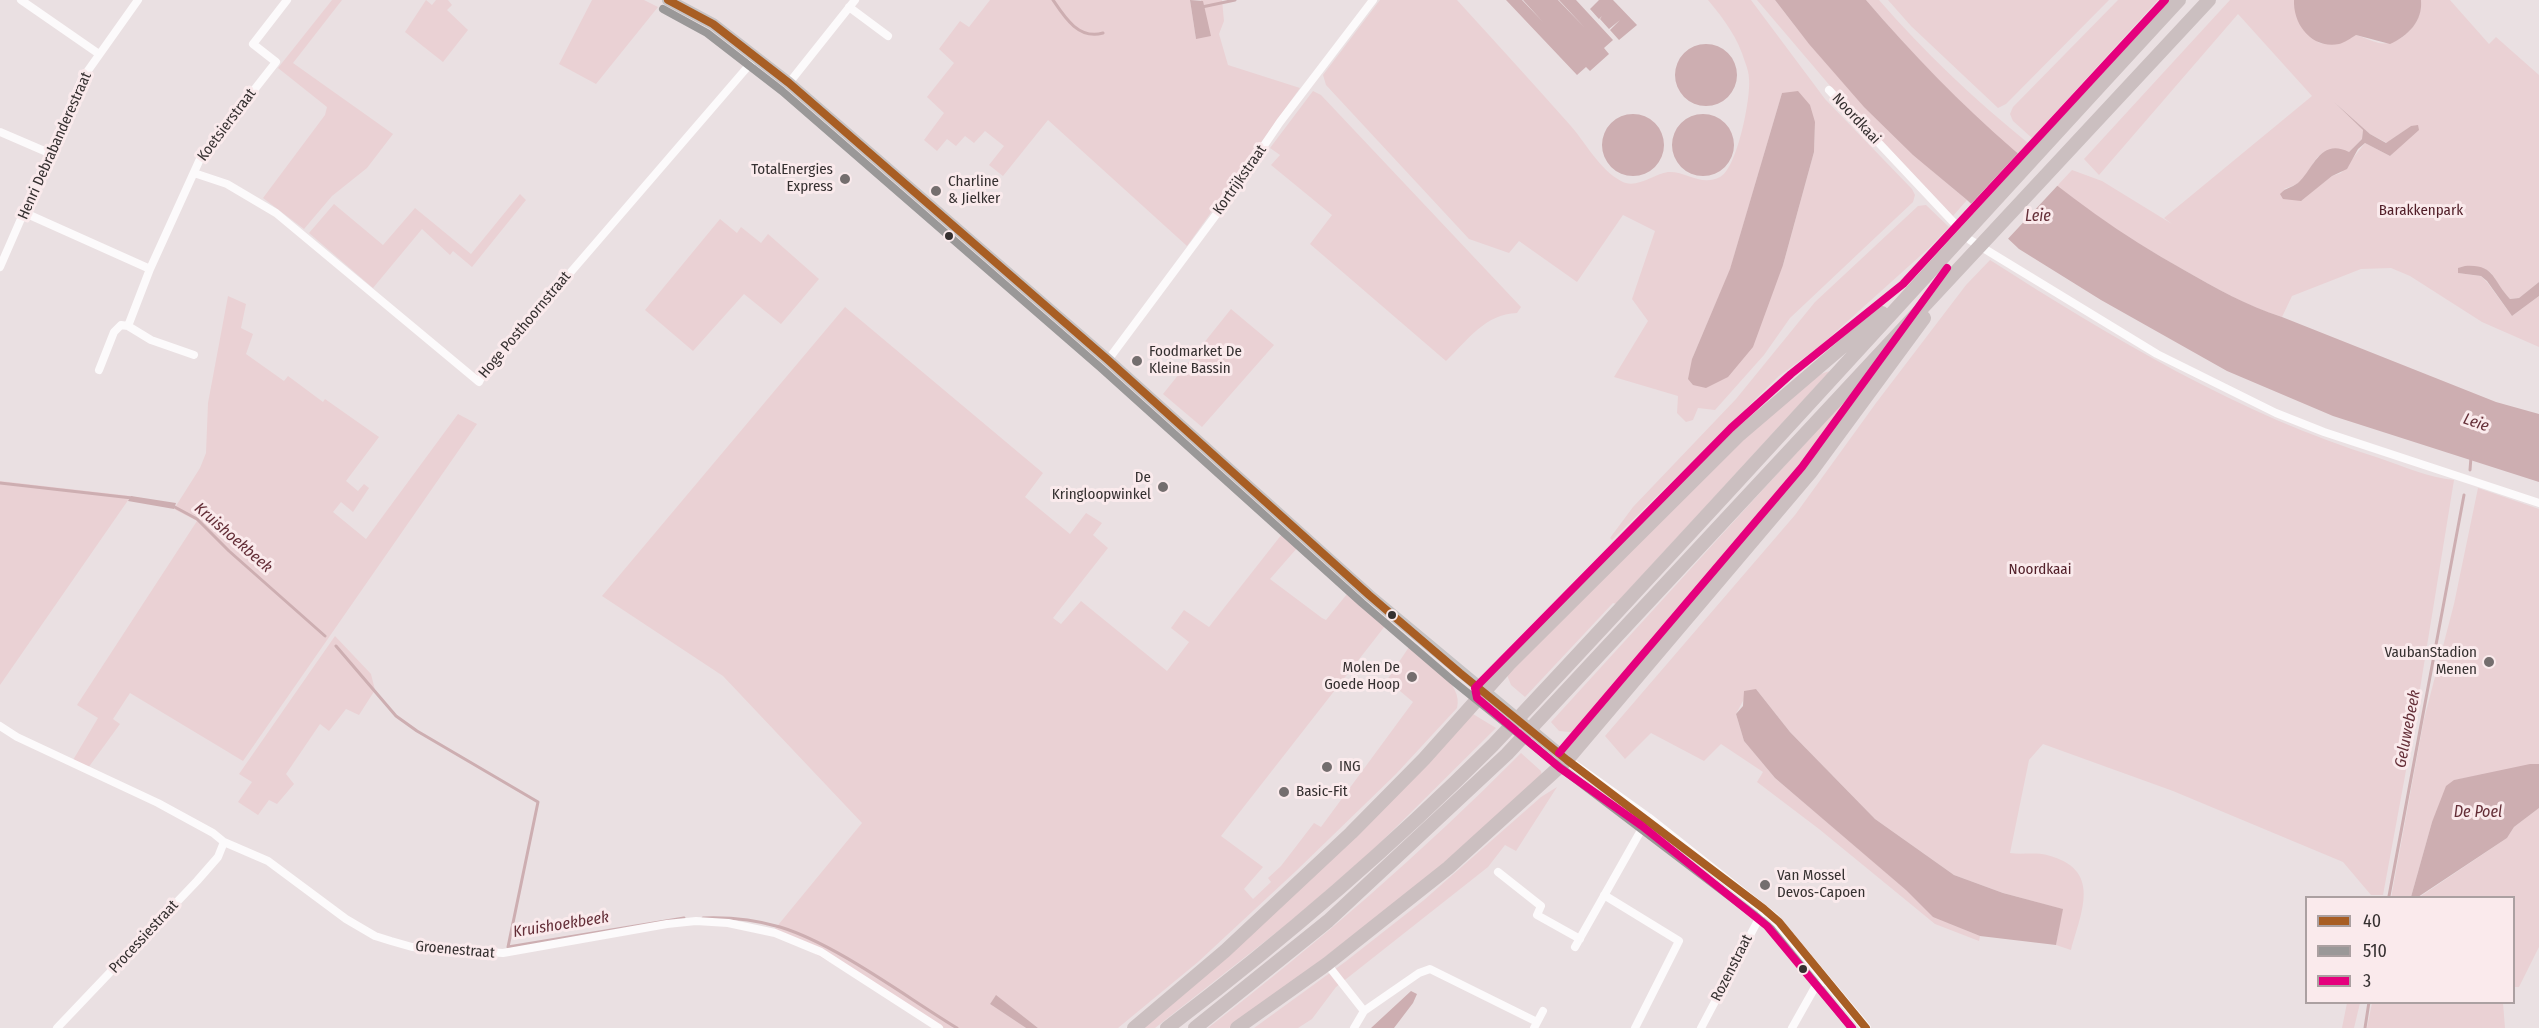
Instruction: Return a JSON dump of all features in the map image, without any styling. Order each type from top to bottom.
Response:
[{"type":"highway","points":[[1167,1028],[1315,911],[1447,791],[1570,663],[2179,0]]},
{"type":"highway","points":[[1195,1028],[1328,921],[1460,801],[1568,689],[2209,0]]},
{"type":"highway","points":[[1237,1028],[1327,964],[1485,837],[1567,760],[1810,473],[1853,417],[1954,275]]},
{"type":"highway","points":[[1134,1028],[1287,895],[1424,759],[1485,691],[1738,436],[1798,382],[1910,292]]},
{"type":"main road","points":[[668,0],[713,24],[789,83],[900,182],[1108,360],[1369,596],[1539,734],[1567,760]]},
{"type":"street","points":[[21,0],[99,54]]},
{"type":"street","name":"Henri Debrabanderestraat","points":[[0,265],[25,213],[82,79],[138,0]]},
{"type":"street","name":"Koetsierstraat","points":[[99,370],[114,332],[122,325],[129,326],[150,269],[200,159],[276,62],[253,44],[287,0]]},
{"type":"street","name":"Kortrijkstraat","points":[[1108,360],[1227,200],[1280,122],[1373,0]]},
{"type":"street","points":[[789,83],[852,3],[888,36]]},
{"type":"street","name":"Hoge Posthoornstraat","points":[[194,173],[227,184],[276,213],[479,382],[483,374],[757,56]]},
{"type":"street","name":"Noordkaai","points":[[1829,90],[1970,240],[2010,267],[2157,354],[2276,413],[2334,435],[2539,503]]},
{"type":"street","points":[[0,132],[49,153]]},
{"type":"street","points":[[25,213],[150,269]]},
{"type":"street","points":[[129,326],[151,340],[194,356]]},
{"type":"street","name":"Groenestraat","points":[[0,726],[17,737],[158,803],[213,833],[224,842],[268,861],[346,918],[375,936],[412,947],[503,953],[667,924],[696,921],[728,923],[775,933],[821,952],[939,1028]]},
{"type":"street","points":[[1567,760],[1648,818],[1779,922],[1866,1028]]},
{"type":"street","points":[[1498,872],[1541,906],[1537,915],[1578,943],[1648,818]]},
{"type":"street","name":"Processiestraat","points":[[57,1028],[197,881],[218,857],[224,842]]},
{"type":"street","points":[[1604,895],[1679,941],[1635,1028]]},
{"type":"street","name":"Rozenstraat","points":[[1701,1028],[1764,909]]},
{"type":"street","points":[[1327,964],[1364,1011]]},
{"type":"street","points":[[1354,1028],[1364,1011],[1374,1007],[1419,973],[1430,969],[1536,1025],[1543,1011]]},
{"type":"street","points":[[1792,1028],[1814,989],[1826,979]]},
{"type":"green space","points":[[332,0],[342,0],[293,63],[393,134],[367,168],[332,196],[304,229],[263,198],[325,115],[327,107],[278,68]]},
{"type":"green space","points":[[426,0],[432,5],[436,0],[448,0],[452,5],[447,10],[468,30],[443,62],[405,32]]},
{"type":"green space","points":[[592,0],[644,0],[658,7],[596,84],[559,64]]},
{"type":"green space","points":[[990,0],[1190,0],[1196,39],[1201,0],[1222,0],[1224,21],[1219,34],[1228,65],[1300,88],[1187,246],[1048,120],[1003,176],[989,165],[1004,146],[985,131],[974,143],[965,136],[956,146],[947,139],[937,151],[924,140],[944,113],[927,97],[954,63],[939,49],[960,21],[969,27]]},
{"type":"green space","points":[[1380,0],[1457,0],[1570,125],[1599,163],[1613,176],[1633,184],[1668,172],[1700,180],[1713,180],[1726,171],[1737,147],[1745,116],[1749,79],[1742,53],[1734,37],[1708,0],[1751,0],[1825,99],[1912,189],[1915,195],[1913,202],[1790,318],[1764,355],[1715,410],[1698,408],[1693,420],[1686,422],[1677,413],[1678,396],[1614,377],[1648,321],[1632,299],[1655,231],[1623,215],[1577,282],[1519,241],[1509,253],[1469,239],[1326,85],[1323,75]],"holes":[[[1782,93],[1815,122],[1814,152],[1783,265],[1692,359],[1730,270]]]},
{"type":"green space","points":[[1757,0],[1775,0],[1819,55],[1865,106],[1940,178],[1967,200],[1953,216],[1837,94]]},
{"type":"green space","points":[[1866,0],[1879,0],[1950,74],[2028,143],[2017,154],[1939,80]]},
{"type":"green space","points":[[1888,0],[2109,0],[2006,104],[1998,108],[1911,26]]},
{"type":"green space","points":[[2118,0],[2158,0],[2032,138],[2013,121],[2010,114],[2013,107]]},
{"type":"green space","name":"Barakkenpark","points":[[2230,0],[2294,0],[2294,5],[2319,43],[2329,44],[2356,35],[2379,43],[2396,41],[2415,24],[2421,8],[2421,0],[2450,0],[2489,44],[2496,37],[2539,75],[2539,282],[2519,298],[2510,299],[2487,270],[2472,267],[2459,268],[2458,273],[2481,276],[2512,316],[2539,296],[2539,347],[2482,322],[2410,276],[2391,268],[2361,269],[2292,296],[2282,317],[2270,313],[2224,292],[2156,254],[2105,222],[2057,186],[2072,170],[2102,181],[2172,224],[2164,218],[2312,96],[2238,14],[2099,175],[2084,159]],"holes":[[[2334,102],[2370,134],[2387,143],[2411,126],[2398,148],[2390,156],[2365,143],[2341,173],[2332,176],[2301,200],[2284,189],[2301,181],[2323,153],[2349,152],[2362,139],[2363,130]]]},
{"type":"green space","points":[[1313,91],[1321,95],[1521,307],[1517,313],[1506,314],[1486,323],[1446,361],[1310,244],[1332,215],[1271,165],[1280,155],[1270,148]]},
{"type":"green space","points":[[520,194],[526,200],[472,267],[453,251],[450,255],[422,229],[373,288],[309,233],[334,204],[383,245],[415,208],[471,254]]},
{"type":"green space","points":[[1926,205],[1949,227],[1929,248],[1820,346],[1779,376],[1612,540],[1610,538],[1633,507],[1736,399],[1815,302],[1918,206]]},
{"type":"green space","points":[[720,219],[737,233],[741,227],[761,243],[768,234],[819,279],[781,324],[744,294],[693,351],[645,310]]},
{"type":"green space","name":"Noordkaai","points":[[1990,260],[2130,346],[2227,397],[2327,440],[2426,474],[2454,480],[2412,738],[2383,895],[2371,895],[2343,862],[2173,791],[2043,744],[2029,760],[2010,853],[2047,855],[2064,861],[2076,870],[2082,881],[2084,893],[2080,920],[2071,950],[2056,945],[2062,909],[2003,893],[1954,875],[1875,819],[1790,732],[1756,689],[1744,699],[1736,714],[1744,741],[1775,778],[1907,890],[1933,916],[1980,936],[1979,941],[1935,924],[1819,829],[1757,782],[1763,772],[1721,744],[1704,761],[1651,733],[1625,759],[1605,736],[1795,515],[1876,403],[1966,285]]},
{"type":"green space","points":[[228,296],[246,304],[241,328],[253,334],[246,354],[284,381],[288,376],[323,402],[325,399],[379,437],[346,481],[358,491],[364,484],[369,488],[353,512],[341,502],[333,512],[366,539],[458,414],[477,424],[243,761],[130,693],[113,719],[120,724],[88,768],[73,760],[98,718],[77,705],[197,521],[174,509],[200,468],[206,453],[208,403]]},
{"type":"green space","points":[[845,307],[1043,473],[1025,497],[1070,534],[1086,513],[1102,523],[1093,535],[1108,548],[1053,618],[1061,624],[1081,601],[1167,671],[1189,642],[1171,628],[1184,610],[1209,627],[1282,534],[1298,547],[1270,579],[1326,620],[1347,594],[1385,626],[1221,836],[1263,867],[1244,889],[1253,899],[1271,882],[1268,878],[1281,866],[1314,823],[1321,827],[1413,702],[1387,680],[1409,647],[1442,673],[1455,690],[1458,699],[1457,708],[1396,774],[1198,962],[1118,1028],[1038,1028],[996,996],[990,1004],[1026,1028],[944,1028],[774,930],[862,823],[723,676],[602,596]]},
{"type":"green space","points":[[1231,309],[1274,345],[1202,427],[1163,394]]},
{"type":"green space","points":[[1830,371],[1616,604],[1613,603],[1525,697],[1511,685],[1507,675],[1670,509],[1799,389],[1814,378]]},
{"type":"green space","points":[[1850,394],[1847,410],[1809,463],[1579,733],[1559,731],[1551,722]]},
{"type":"green space","points":[[0,481],[131,496],[0,685]]},
{"type":"green space","name":"VaubanStadion Menen","points":[[2478,488],[2539,509],[2539,764],[2455,780],[2432,822],[2411,896],[2391,896],[2424,719],[2454,604]]},
{"type":"green space","points":[[335,636],[371,674],[375,690],[359,715],[346,709],[329,731],[320,724],[286,774],[294,784],[277,804],[269,800],[258,815],[238,802],[252,782],[239,774]]},
{"type":"green space","points":[[1473,714],[1496,728],[1372,851],[1296,917],[1155,1028],[1141,1028]]},
{"type":"green space","points":[[1521,753],[1541,771],[1542,776],[1424,881],[1260,1007],[1229,1028],[1208,1028],[1369,896]]},
{"type":"green space","points":[[1557,787],[1516,851],[1505,845],[1488,867],[1336,987],[1312,1019],[1298,1028],[1254,1028],[1345,962],[1424,900],[1541,797]]},
{"type":"green space","points":[[2539,808],[2539,947],[2519,987],[2515,987],[2515,896],[2421,896],[2507,838],[2514,827]]},
{"type":"green space","points":[[2347,1004],[2360,1004],[2354,1028],[2342,1028]]},
{"type":"green space","points":[[2372,1004],[2503,1004],[2505,1028],[2367,1028]]},
{"type":"water","points":[[1190,0],[1203,1],[1211,36],[1196,39]]},
{"type":"water","points":[[1506,0],[1522,0],[1543,22],[1523,0],[1558,0],[1585,28],[1559,0],[1576,0],[1613,40],[1604,48],[1609,54],[1590,71],[1586,67],[1577,75]]},
{"type":"water","points":[[1599,0],[1613,0],[1637,25],[1619,40],[1610,30],[1620,20],[1609,29],[1600,19],[1602,16],[1599,19],[1590,9]]},
{"type":"water","name":"Leie","points":[[1775,0],[1866,0],[1937,78],[2013,149],[2095,214],[2139,243],[2256,308],[2496,402],[2539,414],[2539,482],[2333,416],[2227,371],[2101,300],[2019,249],[1967,200],[1913,155],[1864,107],[1809,44]]},
{"type":"water","points":[[2294,0],[2421,0],[2421,8],[2413,27],[2403,37],[2390,44],[2356,35],[2341,43],[2329,45],[2320,43],[2306,33],[2297,18]]},
{"type":"water","points":[[1700,44],[1712,44],[1728,53],[1735,63],[1737,75],[1735,87],[1728,97],[1712,106],[1700,106],[1689,101],[1680,92],[1675,81],[1675,69],[1680,58],[1689,49]]},
{"type":"water","points":[[1798,91],[1810,105],[1815,122],[1814,152],[1783,265],[1753,347],[1728,377],[1706,388],[1693,385],[1688,379],[1692,359],[1730,269],[1782,93]]},
{"type":"water","points":[[2334,102],[2370,134],[2386,143],[2411,126],[2418,125],[2419,130],[2390,156],[2365,143],[2358,149],[2347,169],[2332,176],[2301,201],[2283,199],[2280,194],[2298,183],[2325,151],[2339,149],[2349,152],[2362,139],[2363,130]]},
{"type":"water","points":[[1627,114],[1639,114],[1655,123],[1662,133],[1664,145],[1662,157],[1655,167],[1639,176],[1627,176],[1616,171],[1607,162],[1602,151],[1602,139],[1607,128],[1616,119]]},
{"type":"water","points":[[1697,114],[1709,114],[1725,123],[1732,133],[1734,145],[1732,157],[1725,167],[1709,176],[1697,176],[1686,171],[1677,162],[1672,151],[1672,139],[1677,128],[1686,119]]},
{"type":"water","points":[[2475,266],[2488,271],[2510,299],[2519,298],[2539,282],[2539,296],[2512,316],[2481,276],[2458,273],[2458,268]]},
{"type":"water","points":[[131,496],[176,503],[174,509],[128,501]]},
{"type":"water","points":[[1756,689],[1790,732],[1875,819],[1954,875],[2003,893],[2063,909],[2056,945],[1980,936],[1933,917],[1906,890],[1775,778],[1744,741],[1736,714],[1743,706],[1744,691]]},
{"type":"water","name":"De Poel","points":[[2539,764],[2539,808],[2514,827],[2507,838],[2420,896],[2411,896],[2432,822],[2446,786],[2454,780]]},
{"type":"water","points":[[1411,991],[1417,994],[1413,1003],[1394,1028],[1371,1028]]},
{"type":"water","points":[[996,995],[1038,1028],[1026,1028],[990,1004]]},
{"type":"pier","points":[[2019,152],[2059,184],[2005,242],[1969,206]]},
{"type":"waterway","points":[[1053,0],[1068,20],[1080,30],[1094,34],[1103,33]]},
{"type":"waterway","points":[[1202,7],[1235,0]]},
{"type":"waterway","name":"Geluwebeek","points":[[2470,470],[2471,457]]},
{"type":"waterway","name":"Kruishoekbeek","points":[[0,483],[132,498]]},
{"type":"waterway","name":"Geluwebeek","points":[[2389,896],[2464,495]]},
{"type":"waterway","name":"Kruishoekbeek","points":[[171,505],[197,519],[229,551],[325,636]]},
{"type":"waterway","name":"Kruishoekbeek","points":[[336,646],[396,716],[417,731],[538,802],[508,947],[684,918]]},
{"type":"waterway","name":"Kruishoekbeek","points":[[703,918],[752,921],[802,935],[847,958],[957,1028]]},
{"type":"waterway","name":"Geluwebeek","points":[[2365,1028],[2369,1004]]},
{"type":"transit line","name":"40","points":[[668,0],[713,24],[789,83],[1108,360],[1369,595],[1460,673],[1567,760],[1764,909],[1779,922],[1866,1028]]},
{"type":"transit line","name":"3","points":[[1852,1028],[1767,926],[1642,826],[1560,768],[1477,698],[1475,688],[1731,428],[1791,374],[1903,284],[2165,0]]},
{"type":"transit line","name":"510","points":[[663,9],[707,33],[782,91],[1101,368],[1362,603],[1453,681],[1561,768],[1757,917],[1771,929],[1852,1028]]},
{"type":"transit line","name":"3","points":[[1559,753],[1802,467],[1947,268]]},
{"type":"place","name":"TotalEnergies Express","points":[[845,179]]},
{"type":"place","name":"Charline & Jielker","points":[[936,191]]},
{"type":"place","name":"Foodmarket De Kleine Bassin","points":[[1137,361]]},
{"type":"place","name":"De Kringloopwinkel","points":[[1163,487]]},
{"type":"place","name":"VaubanStadion Menen","points":[[2489,662]]},
{"type":"place","name":"Molen De Goede Hoop","points":[[1412,677]]},
{"type":"place","name":"ING","points":[[1327,767]]},
{"type":"place","name":"Basic-Fit","points":[[1284,792]]},
{"type":"place","name":"Van Mossel Devos-Capoen","points":[[1765,885]]}]
